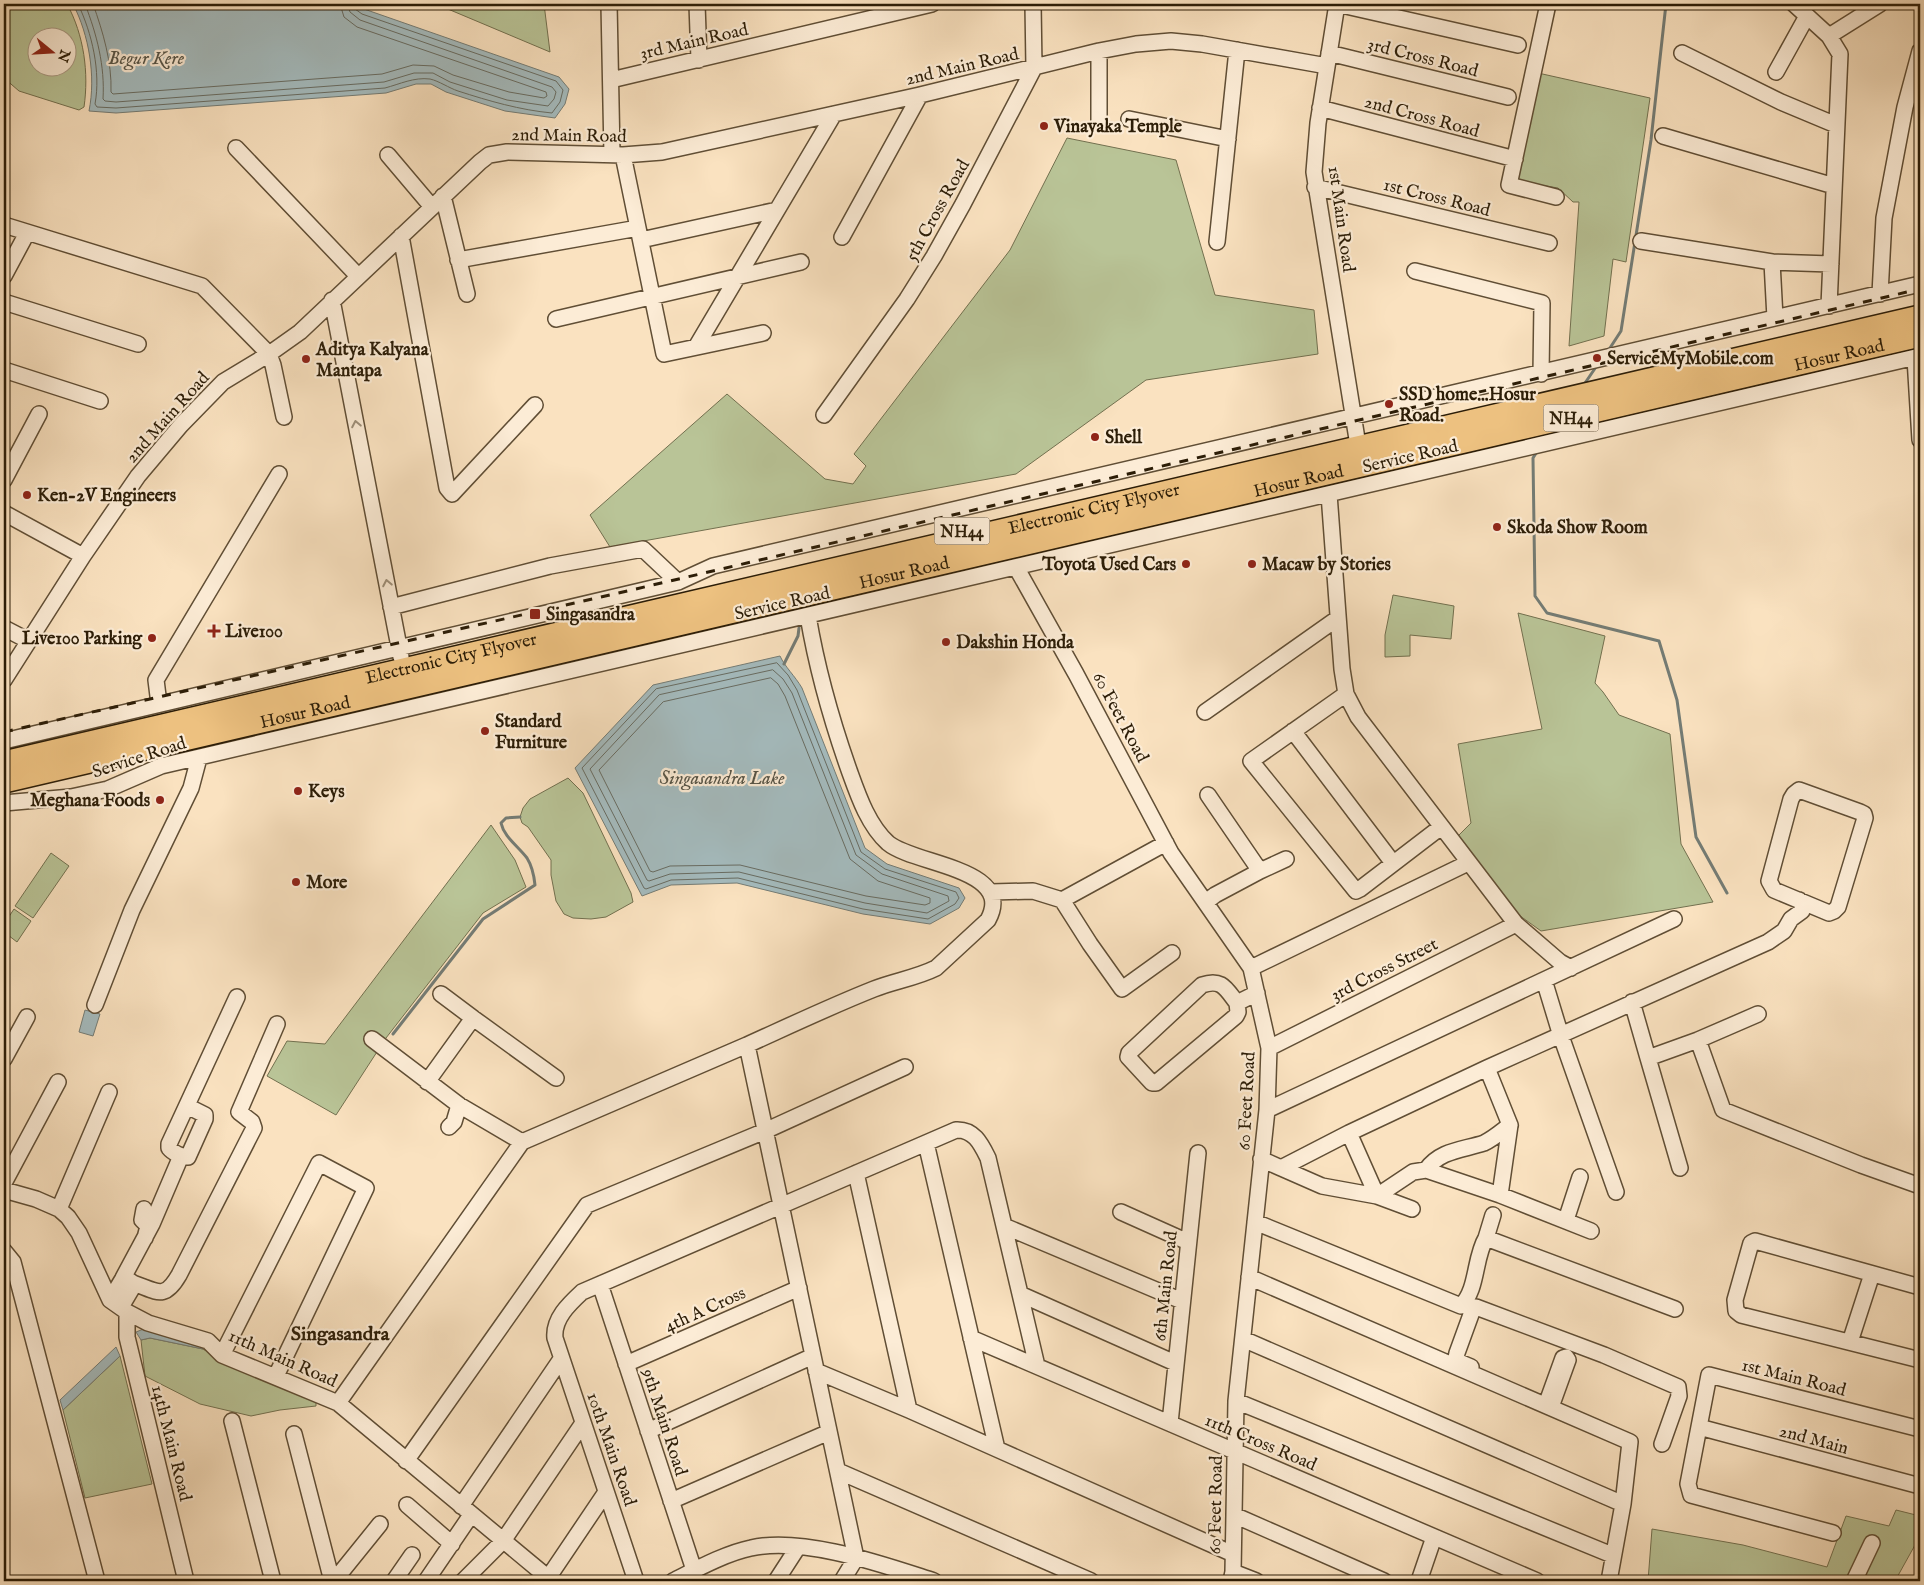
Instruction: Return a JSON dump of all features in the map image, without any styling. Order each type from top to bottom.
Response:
[{"type":"highway","name":"Hosur Road","points":[[4,753],[401,654],[1357,439],[1920,309]]},
{"type":"highway","name":"Electronic City Flyover","points":[[4,762],[1920,316]]},
{"type":"highway","name":"Electronic City Flyover","points":[[4,775],[1215,496],[1920,330]]},
{"type":"highway","name":"Hosur Road","points":[[4,782],[1920,336]]},
{"type":"street","points":[[609,4],[611,80],[618,154],[639,234],[664,354],[763,333]]},
{"type":"street","points":[[697,4],[699,60]]},
{"type":"street","name":"3rd Main Road","points":[[611,80],[932,4]]},
{"type":"street","name":"5th Cross Road","points":[[824,415],[907,299],[934,256],[1034,68],[1033,4]]},
{"type":"street","points":[[1337,4],[1518,45]]},
{"type":"street","name":"1st Main Road","points":[[1337,4],[1320,108],[1315,155],[1315,187],[1357,439]]},
{"type":"street","points":[[1548,4],[1509,185],[1556,197]]},
{"type":"street","points":[[1794,4],[1829,36],[1840,54],[1829,306]]},
{"type":"street","points":[[1829,36],[1880,4]]},
{"type":"street","points":[[1776,72],[1807,16]]},
{"type":"street","name":"2nd Main Road","points":[[4,680],[82,556],[138,476],[200,405],[223,382],[269,354],[300,332],[480,162],[497,153],[649,154],[673,150],[920,95],[1099,51],[1136,44],[1172,42],[1210,45],[1237,50],[1328,60]]},
{"type":"street","points":[[1217,242],[1237,50]]},
{"type":"street","points":[[1099,51],[1099,124]]},
{"type":"street","points":[[1880,294],[1884,218],[1913,108],[1920,51]]},
{"type":"street","points":[[1682,53],[1782,102],[1836,125]]},
{"type":"street","name":"3rd Cross Road","points":[[1328,60],[1508,97]]},
{"type":"street","points":[[842,236],[920,95]]},
{"type":"street","name":"2nd Cross Road","points":[[1320,108],[1515,159]]},
{"type":"street","points":[[696,347],[834,114]]},
{"type":"street","points":[[1129,119],[1228,139]]},
{"type":"street","points":[[1663,136],[1834,186]]},
{"type":"street","points":[[236,148],[358,276]]},
{"type":"street","points":[[388,155],[438,202],[458,260],[467,294]]},
{"type":"street","name":"1st Cross Road","points":[[1315,187],[1549,244]]},
{"type":"street","points":[[458,260],[639,234],[777,210]]},
{"type":"street","points":[[4,225],[202,286],[269,354],[274,365],[284,417]]},
{"type":"street","points":[[4,276],[27,233]]},
{"type":"street","points":[[401,236],[447,488],[452,494],[535,405]]},
{"type":"street","points":[[1641,241],[1772,262],[1831,264]]},
{"type":"street","points":[[556,319],[801,262]]},
{"type":"street","points":[[1772,262],[1774,318]]},
{"type":"street","points":[[1416,271],[1542,303],[1541,374]]},
{"type":"street","points":[[4,741],[160,704],[401,654],[678,582],[713,566],[1920,284]]},
{"type":"street","points":[[332,300],[401,654]]},
{"type":"street","points":[[4,302],[138,344]]},
{"type":"street","points":[[1917,357],[1920,440]]},
{"type":"street","name":"Service Road","points":[[4,804],[70,797],[108,788],[161,766],[1917,357]]},
{"type":"street","points":[[4,370],[100,400]]},
{"type":"street","points":[[4,480],[39,414]]},
{"type":"street","points":[[160,704],[156,680],[280,474]]},
{"type":"street","points":[[1329,494],[1342,669],[1346,694],[1358,717],[1516,924],[1560,962],[1571,968]]},
{"type":"street","points":[[4,513],[82,556]]},
{"type":"street","points":[[391,607],[550,566],[642,549],[678,582]]},
{"type":"street","name":"60 Feet Road","points":[[1016,568],[1076,674],[1166,843],[1251,968],[1269,1048],[1267,1110],[1236,1401],[1232,1577]]},
{"type":"street","points":[[338,1403],[522,1142],[842,1002],[886,985],[926,973],[936,968],[988,920],[993,908],[991,892],[984,884],[973,877],[903,852],[890,844],[877,831],[861,801],[835,730],[816,661],[808,616]]},
{"type":"street","points":[[1205,712],[1338,618]]},
{"type":"street","points":[[4,628],[29,641]]},
{"type":"street","points":[[1346,694],[1251,761],[1356,891],[1441,827]]},
{"type":"street","points":[[1293,731],[1393,863]]},
{"type":"street","points":[[94,1005],[132,910],[191,788],[199,758]]},
{"type":"street","points":[[1281,1168],[1487,1068],[1768,942],[1784,931],[1791,919],[1788,907],[1790,903],[1799,900],[1830,913],[1834,912],[1838,907],[1865,818],[1864,814],[1799,790],[1791,800],[1769,881],[1774,890],[1799,900]]},
{"type":"street","points":[[1208,795],[1260,871]]},
{"type":"street","points":[[1062,900],[1166,843]]},
{"type":"street","points":[[1206,902],[1215,895],[1286,859]]},
{"type":"street","points":[[1251,968],[1468,863]]},
{"type":"street","points":[[991,892],[1033,892],[1062,900],[1122,989],[1172,953]]},
{"type":"street","points":[[1267,1110],[1674,919]]},
{"type":"street","name":"3rd Cross Street","points":[[1269,1048],[1516,924]]},
{"type":"street","points":[[1544,980],[1561,1036],[1616,1192]]},
{"type":"street","points":[[1212,981],[1218,982],[1237,1003],[1238,1012],[1236,1016],[1156,1083],[1152,1083],[1128,1057],[1129,1052],[1202,985],[1212,981]]},
{"type":"street","points":[[1237,1003],[1257,993]]},
{"type":"street","points":[[441,994],[556,1078]]},
{"type":"street","points":[[187,1106],[205,1115],[188,1157],[171,1151],[169,1144],[237,997]]},
{"type":"street","points":[[1632,1002],[1680,1168]]},
{"type":"street","points":[[1648,1058],[1698,1040],[1758,1014]]},
{"type":"street","points":[[4,1059],[27,1017]]},
{"type":"street","points":[[427,1082],[473,1018]]},
{"type":"street","points":[[128,1280],[162,1292],[168,1291],[172,1287],[179,1275],[254,1128],[252,1122],[239,1112],[277,1024]]},
{"type":"street","points":[[372,1039],[459,1105],[522,1142]]},
{"type":"street","points":[[1698,1040],[1723,1110],[1861,1165],[1920,1186]]},
{"type":"street","points":[[747,1045],[856,1558],[842,1581]]},
{"type":"street","points":[[406,1461],[587,1205],[765,1131],[905,1067]]},
{"type":"street","points":[[1487,1068],[1510,1125],[1500,1194]]},
{"type":"street","points":[[4,1183],[58,1082]]},
{"type":"street","points":[[59,1209],[109,1092]]},
{"type":"street","points":[[449,1127],[454,1122],[459,1105]]},
{"type":"street","points":[[1426,1170],[1430,1164],[1446,1154],[1486,1142],[1510,1125]]},
{"type":"street","points":[[600,1284],[956,1130],[964,1130],[974,1136],[988,1158],[1037,1366]]},
{"type":"street","points":[[1349,1134],[1377,1196]]},
{"type":"street","points":[[926,1143],[997,1450]]},
{"type":"street","name":"6th Main Road","points":[[1170,1423],[1198,1153]]},
{"type":"street","points":[[128,1280],[144,1239],[149,1216],[181,1156]]},
{"type":"street","points":[[1261,1159],[1322,1186],[1377,1196],[1412,1209]]},
{"type":"street","points":[[215,1348],[319,1163],[366,1188],[276,1376]]},
{"type":"street","points":[[1377,1196],[1413,1172],[1426,1170],[1500,1194],[1592,1231]]},
{"type":"street","points":[[856,1173],[909,1410]]},
{"type":"street","points":[[1566,1220],[1580,1177]]},
{"type":"street","points":[[4,1190],[36,1199],[59,1209],[75,1225],[119,1306],[134,1285],[128,1280]]},
{"type":"street","points":[[1120,1212],[1188,1242]]},
{"type":"street","points":[[1255,1222],[1461,1306],[1467,1299],[1481,1247],[1486,1238],[1493,1215]]},
{"type":"street","points":[[1004,1226],[1182,1301]]},
{"type":"street","points":[[1486,1238],[1675,1309]]},
{"type":"street","points":[[1920,1287],[1755,1241],[1751,1243],[1736,1300],[1736,1311],[1741,1315],[1920,1360]]},
{"type":"street","points":[[4,1251],[13,1262],[97,1581]]},
{"type":"street","points":[[1850,1342],[1872,1274]]},
{"type":"street","points":[[1249,1277],[1550,1401]]},
{"type":"street","name":"10th Main Road","points":[[600,1284],[582,1292],[573,1300],[562,1313],[554,1329],[561,1359],[636,1581]]},
{"type":"street","name":"9th Main Road","points":[[600,1284],[694,1570]]},
{"type":"street","name":"4th A Cross","points":[[626,1364],[799,1288]]},
{"type":"street","points":[[1020,1294],[1175,1363]]},
{"type":"street","name":"11th Main Road","points":[[119,1306],[148,1323],[215,1348],[338,1403],[548,1580]]},
{"type":"street","name":"14th Main Road","points":[[119,1306],[186,1581]]},
{"type":"street","points":[[1609,1581],[1612,1555],[1623,1504],[1630,1442],[1550,1401],[1459,1362],[1456,1358],[1456,1353],[1474,1309],[1476,1307],[1569,1342],[1678,1387],[1679,1396],[1662,1444]]},
{"type":"street","name":"11th Cross Road","points":[[971,1338],[1536,1581]]},
{"type":"street","points":[[1243,1339],[1623,1504]]},
{"type":"street","points":[[1550,1401],[1569,1342]]},
{"type":"street","points":[[648,1431],[813,1356]]},
{"type":"street","points":[[426,1581],[452,1544],[466,1510],[561,1359]]},
{"type":"street","points":[[816,1371],[909,1410],[1233,1554]]},
{"type":"street","name":"1st Main Road","points":[[1699,1427],[1709,1375],[1920,1429]]},
{"type":"street","points":[[1236,1401],[1612,1555]]},
{"type":"street","points":[[232,1421],[273,1581]]},
{"type":"street","points":[[463,1581],[503,1541],[583,1423]]},
{"type":"street","points":[[1699,1427],[1688,1484],[1691,1495],[1833,1533]]},
{"type":"street","name":"2nd Main","points":[[1699,1427],[1920,1486]]},
{"type":"street","points":[[671,1501],[829,1432]]},
{"type":"street","points":[[294,1434],[333,1581]]},
{"type":"street","points":[[838,1471],[1091,1581]]},
{"type":"street","points":[[548,1580],[606,1492]]},
{"type":"street","points":[[407,1505],[452,1544]]},
{"type":"street","points":[[1234,1515],[1384,1581]]},
{"type":"street","points":[[333,1581],[380,1524]]},
{"type":"street","points":[[1419,1581],[1434,1537]]},
{"type":"street","points":[[1854,1581],[1872,1543]]},
{"type":"street","points":[[673,1581],[694,1570],[750,1548],[768,1546],[798,1547],[856,1558],[934,1581]]},
{"type":"street","points":[[776,1581],[798,1547]]},
{"type":"street","points":[[394,1581],[412,1555]]},
{"type":"street","points":[[1232,1577],[1256,1581]]},
{"type":"green space","points":[[12,4],[67,4],[78,28],[84,54],[86,81],[84,107],[79,110],[19,91],[4,78],[4,22]]},
{"type":"green space","points":[[436,4],[544,4],[550,52]]},
{"type":"green space","points":[[1538,73],[1650,98],[1626,262],[1613,259],[1604,336],[1569,346],[1579,202],[1573,202],[1558,188],[1516,181]]},
{"type":"green space","points":[[1067,138],[1176,160],[1215,295],[1314,310],[1318,354],[1146,380],[1016,474],[610,547],[590,515],[727,394],[825,479],[853,484],[866,466],[854,454],[1010,250]]},
{"type":"green space","points":[[1393,595],[1454,606],[1451,639],[1410,635],[1410,656],[1385,657],[1385,635]]},
{"type":"green space","points":[[1518,613],[1605,636],[1595,683],[1619,715],[1670,734],[1681,844],[1713,902],[1541,931],[1516,913],[1458,836],[1471,823],[1458,744],[1542,729]]},
{"type":"green space","points":[[568,778],[583,793],[631,893],[633,902],[606,917],[591,919],[573,918],[564,914],[556,901],[551,875],[551,860],[528,827],[522,823],[520,817],[523,808],[530,799]]},
{"type":"green space","points":[[491,825],[515,860],[526,887],[483,913],[386,1038],[336,1115],[267,1076],[287,1041],[325,1044]]},
{"type":"green space","points":[[51,853],[69,866],[33,918],[15,906]]},
{"type":"green space","points":[[14,909],[31,921],[17,942],[4,932],[4,924]]},
{"type":"green space","points":[[150,1338],[203,1349],[234,1368],[316,1399],[316,1406],[280,1410],[251,1416],[200,1404],[145,1376],[141,1340]]},
{"type":"green space","points":[[120,1356],[152,1484],[85,1498],[63,1410]]},
{"type":"green space","points":[[1896,1510],[1920,1516],[1920,1536],[1895,1581],[1648,1581],[1652,1529],[1743,1545],[1827,1567],[1846,1516],[1889,1526]]},
{"type":"water","name":"Begur Kere","points":[[73,4],[356,4],[364,9],[559,77],[569,89],[565,104],[555,118],[505,111],[446,92],[431,84],[416,84],[386,93],[116,113],[89,111],[92,84],[90,56],[79,16]]},
{"type":"water","name":"Singasandra Lake","points":[[780,656],[802,688],[865,848],[887,864],[959,888],[965,898],[959,908],[930,924],[863,914],[737,883],[671,885],[642,896],[575,768],[653,685]]},
{"type":"water","points":[[85,1010],[100,1014],[93,1036],[79,1032]]},
{"type":"water","points":[[146,1328],[192,1338],[203,1349],[150,1338],[141,1340],[136,1332]]},
{"type":"water","points":[[116,1347],[120,1356],[63,1410],[60,1400]]},
{"type":"waterway","points":[[1608,351],[1621,331],[1651,140],[1666,4]]},
{"type":"waterway","points":[[1583,386],[1598,364]]},
{"type":"waterway","points":[[1538,450],[1533,458],[1535,596],[1547,613],[1659,641],[1677,700],[1696,837],[1727,893]]},
{"type":"waterway","points":[[784,664],[798,636],[799,628]]},
{"type":"waterway","points":[[393,1034],[483,919],[535,885],[529,861],[508,837],[501,823],[506,818],[520,817]]},
{"type":"railway","points":[[4,732],[610,595],[1920,289]]},
{"type":"place","name":"Vinayaka Temple","points":[[1044,126]]},
{"type":"place","name":"ServiceMyMobile.com","points":[[1597,358]]},
{"type":"place","name":"Aditya Kalyana Mantapa","points":[[306,359]]},
{"type":"place","name":"SSD home...Hosur Road.","points":[[1389,404]]},
{"type":"place","name":"Shell","points":[[1095,437]]},
{"type":"place","name":"Ken-2V Engineers","points":[[27,495]]},
{"type":"place","name":"Skoda Show Room","points":[[1497,527]]},
{"type":"place","name":"Toyota Used Cars","points":[[1186,564]]},
{"type":"place","name":"Macaw by Stories","points":[[1252,564]]},
{"type":"place","name":"Singasandra","points":[[535,614]]},
{"type":"place","name":"Live100","points":[[214,631]]},
{"type":"place","name":"Live100 Parking","points":[[152,638]]},
{"type":"place","name":"Dakshin Honda","points":[[946,642]]},
{"type":"place","name":"Standard Furniture","points":[[485,731]]},
{"type":"place","name":"Keys","points":[[298,791]]},
{"type":"place","name":"Meghana Foods","points":[[160,800]]},
{"type":"place","name":"More","points":[[296,882]]},
{"type":"district","name":"Singasandra","points":[[340,1333]]}]
